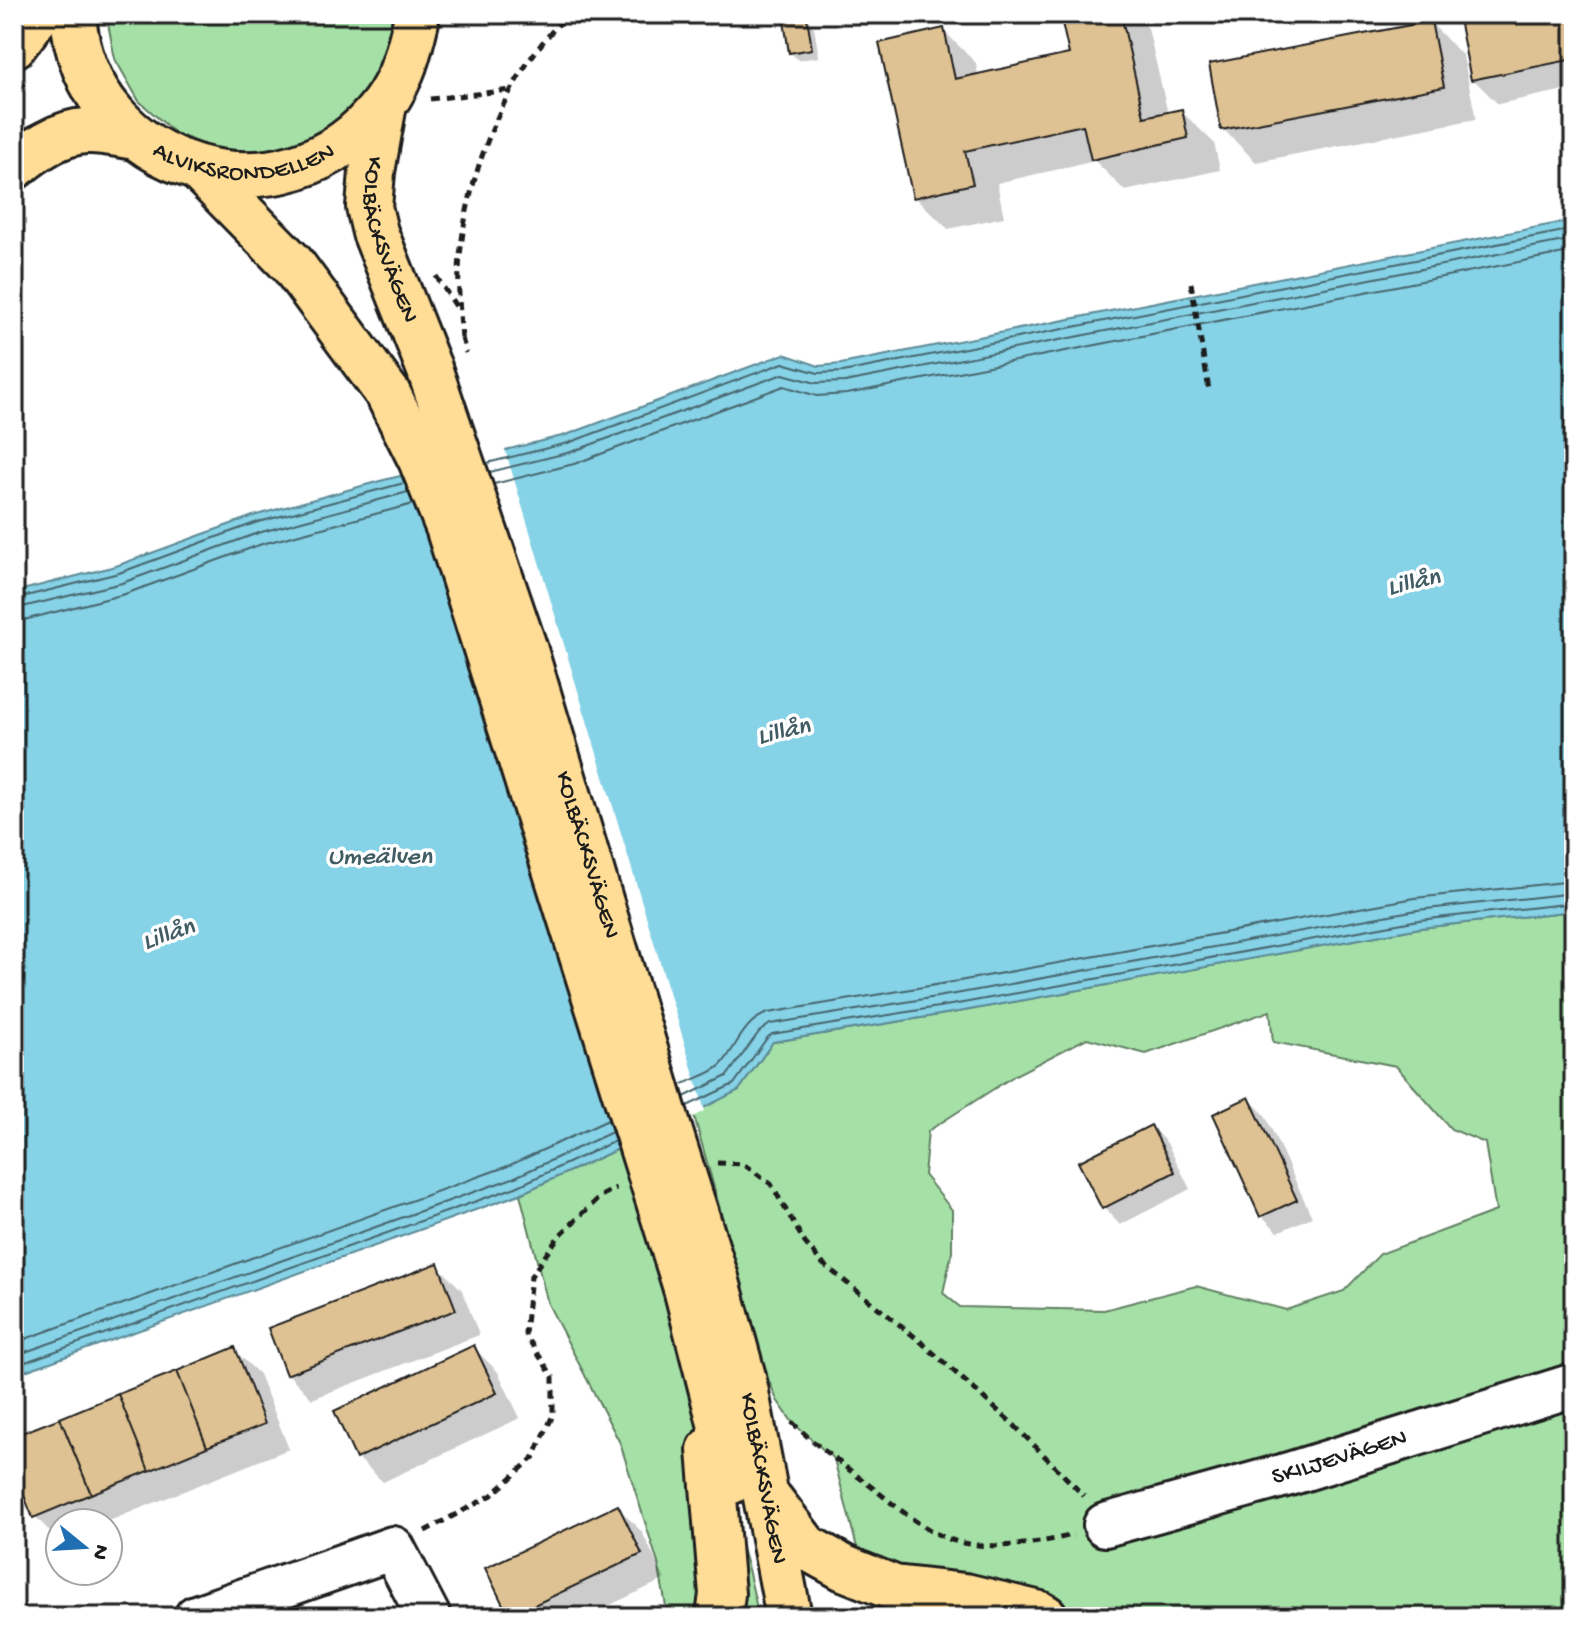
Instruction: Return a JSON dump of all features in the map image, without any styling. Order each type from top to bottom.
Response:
[{"type":"highway","points":[[14,45],[38,14]]},
{"type":"highway","name":"ALVIKSRONDELLEN","points":[[73,14],[79,52],[92,83],[109,110],[136,137],[164,155],[199,169],[241,175],[282,171],[324,155],[360,131],[384,104],[405,66],[418,16]]},
{"type":"highway","name":"KOLBÄCKSVÄGEN","points":[[384,104],[369,207],[375,232],[429,368],[524,647],[668,1126],[701,1283],[702,1352],[720,1423],[759,1617]]},
{"type":"highway","points":[[14,167],[32,152],[61,137],[85,131],[136,137]]},
{"type":"highway","name":"KOLBÄCKSVÄGEN","points":[[199,169],[292,264],[388,394],[421,460],[448,527],[701,1283],[743,1377],[789,1617]]},
{"type":"highway","points":[[702,1352],[722,1594],[719,1617]]},
{"type":"highway","points":[[765,1492],[806,1547],[844,1568],[894,1588],[965,1596],[1045,1617]]},
{"type":"street","name":"SKILJEVÄGEN","points":[[1105,1525],[1289,1474],[1574,1385]]},
{"type":"street","points":[[196,1617],[393,1548],[429,1617]]},
{"type":"path","points":[[462,338],[459,270],[472,191],[487,141],[512,90],[535,54],[569,14]]},
{"type":"path","points":[[384,104],[512,90]]},
{"type":"path","points":[[1191,283],[1209,390]]},
{"type":"path","points":[[861,1478],[912,1518],[936,1533],[965,1544],[997,1546],[1071,1536],[1105,1525]]},
{"type":"green space","points":[[106,14],[397,14],[382,75],[354,114],[314,141],[268,154],[220,151],[175,133],[139,101],[115,59]]},
{"type":"green space","points":[[1574,911],[1574,1617],[875,1617],[834,1459],[793,1423],[777,1400],[766,1374],[693,1112],[739,1090],[773,1042],[964,1011],[1420,928]],"holes":[[[1270,1011],[1273,1042],[1396,1066],[1451,1129],[1485,1143],[1496,1211],[1380,1254],[1344,1291],[1286,1310],[1196,1286],[1104,1310],[960,1307],[943,1293],[952,1252],[952,1210],[924,1175],[928,1131],[1017,1074],[1087,1038],[1146,1054]]]},
{"type":"green space","points":[[668,1126],[706,1426],[759,1617],[668,1617],[658,1563],[620,1443],[548,1304],[520,1194]]},
{"type":"water","name":"Umeälven","points":[[1574,220],[1574,911],[1420,928],[964,1011],[773,1042],[739,1090],[520,1194],[14,1375],[14,592],[116,566],[253,516],[566,435],[784,354],[819,366],[841,364]]},
{"type":"pier","points":[[504,446],[705,1111],[669,1130],[499,732],[406,470]]},
{"type":"building","points":[[1060,14],[1121,14],[1144,117],[1182,109],[1188,138],[1091,160],[1083,125],[965,151],[973,184],[913,198],[879,43],[944,28],[955,79],[1069,54]]},
{"type":"building","points":[[1458,14],[1574,14],[1574,59],[1471,80]]},
{"type":"building","points":[[807,17],[812,49],[789,53],[784,21]]},
{"type":"building","points":[[1431,21],[1444,87],[1221,130],[1209,64]]},
{"type":"building","points":[[1249,1097],[1297,1200],[1260,1217],[1213,1114]]},
{"type":"building","points":[[1151,1125],[1175,1172],[1102,1209],[1078,1162]]},
{"type":"building","points":[[438,1263],[456,1310],[286,1375],[268,1328]]},
{"type":"building","points":[[474,1345],[497,1393],[356,1459],[334,1411]]},
{"type":"building","points":[[235,1347],[265,1424],[207,1447],[177,1371]]},
{"type":"building","points":[[177,1371],[207,1447],[149,1471],[118,1394]]},
{"type":"building","points":[[118,1394],[149,1471],[91,1494],[60,1418]]},
{"type":"building","points":[[60,1418],[91,1494],[60,1507],[44,1507],[44,1513],[33,1518],[14,1471],[14,1436]]},
{"type":"building","points":[[618,1505],[642,1554],[509,1617],[485,1568]]},
{"type":"water label","name":"Lillån","points":[[1414,584]]},
{"type":"water label","name":"Lillån","points":[[784,733]]},
{"type":"water label","name":"Lillån","points":[[169,936]]}]
